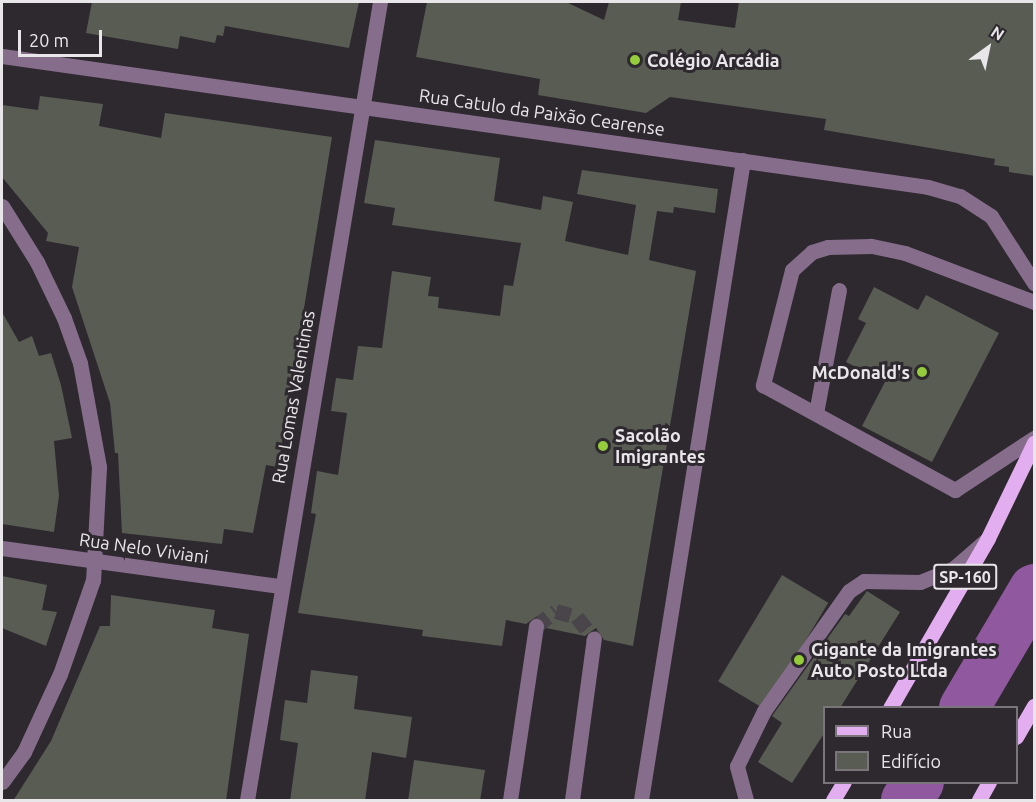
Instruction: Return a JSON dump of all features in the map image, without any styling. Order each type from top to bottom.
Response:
[{"type":"main road","name":"SP-160","points":[[891,706],[988,538],[1035,443]]},
{"type":"main road","points":[[1018,735],[1035,706]]},
{"type":"main road","points":[[832,801],[843,784]]},
{"type":"main road","points":[[979,801],[988,784]]},
{"type":"street","name":"Rua Lomas Valentinas","points":[[247,801],[280,586],[380,2]]},
{"type":"street","name":"Rua Catulo da Paixão Cearense","points":[[2,56],[896,182],[960,196],[991,216],[1035,283]]},
{"type":"street","points":[[640,801],[743,160]]},
{"type":"street","points":[[2,206],[37,262],[80,363],[99,467],[93,580],[60,674],[24,752],[2,783]]},
{"type":"street","points":[[1035,302],[905,253],[844,244],[812,252],[792,270],[787,280],[763,385],[955,490],[1035,438]]},
{"type":"street","points":[[816,413],[839,290]]},
{"type":"street","points":[[746,801],[737,766],[764,711],[849,591],[864,581],[920,582],[954,568],[988,538]]},
{"type":"street","name":"Rua Nelo Viviani","points":[[2,548],[280,586]]},
{"type":"street","points":[[510,801],[536,626]]},
{"type":"street","points":[[572,801],[594,638]]},
{"type":"building","points":[[92,2],[359,2],[349,48],[225,26],[223,36],[217,35],[215,43],[180,36],[178,49],[86,33]]},
{"type":"building","points":[[427,2],[566,2],[604,20],[609,2],[681,2],[678,20],[735,28],[739,2],[1035,2],[1035,176],[1009,172],[1009,167],[994,165],[995,159],[824,130],[826,119],[670,97],[646,113],[538,95],[540,79],[416,57]]},
{"type":"building","points":[[40,96],[103,104],[99,126],[161,138],[165,113],[332,137],[278,467],[266,465],[253,533],[224,529],[222,544],[122,533],[118,453],[115,453],[110,403],[72,287],[79,247],[46,241],[48,233],[2,177],[2,105],[38,110]]},
{"type":"building","points":[[375,140],[500,158],[494,201],[541,210],[543,196],[573,202],[565,241],[628,255],[636,205],[577,194],[582,170],[718,189],[715,213],[674,207],[673,213],[657,211],[649,260],[696,271],[633,646],[604,640],[596,628],[585,636],[546,628],[542,619],[537,616],[526,624],[506,620],[502,646],[422,636],[423,630],[298,613],[316,514],[311,513],[317,471],[338,475],[347,413],[331,411],[336,378],[353,380],[358,346],[382,348],[392,271],[431,277],[428,296],[439,297],[438,308],[500,316],[504,285],[513,286],[521,243],[392,225],[395,208],[364,203]]},
{"type":"building","name":"McDonald's","points":[[874,287],[918,310],[926,295],[999,333],[932,462],[862,426],[885,382],[846,362],[866,323],[858,319]]},
{"type":"building","points":[[2,312],[19,342],[32,336],[39,356],[51,353],[61,385],[72,438],[54,441],[59,496],[54,532],[2,524]]},
{"type":"building","points":[[782,575],[828,603],[764,709],[718,681]]},
{"type":"building","points":[[2,576],[47,585],[42,610],[57,612],[46,646],[2,628]]},
{"type":"building","points":[[867,591],[900,612],[841,706],[823,706],[823,735],[792,783],[758,762],[782,723],[772,716],[845,614],[849,616]]},
{"type":"building","points":[[111,595],[215,610],[212,628],[249,634],[226,801],[13,801],[51,741],[100,626],[110,626]]},
{"type":"building","points":[[311,670],[358,676],[354,709],[412,717],[406,758],[372,752],[365,801],[290,801],[298,743],[280,740],[285,700],[307,703]]},
{"type":"building","points":[[414,760],[485,770],[480,801],[408,801]]},
{"type":"waterway","points":[[965,706],[1034,589]]},
{"type":"waterway","points":[[906,800],[918,784]]},
{"type":"tunnel","points":[[536,626],[556,611],[577,617],[594,638]]},
{"type":"place","name":"Colégio Arcádia","points":[[635,60]]},
{"type":"place","name":"McDonald's","points":[[922,372]]},
{"type":"place","name":"Sacolão Imigrantes","points":[[603,446]]},
{"type":"place","name":"Gigante da Imigrantes Auto Posto Ltda","points":[[799,660]]}]
